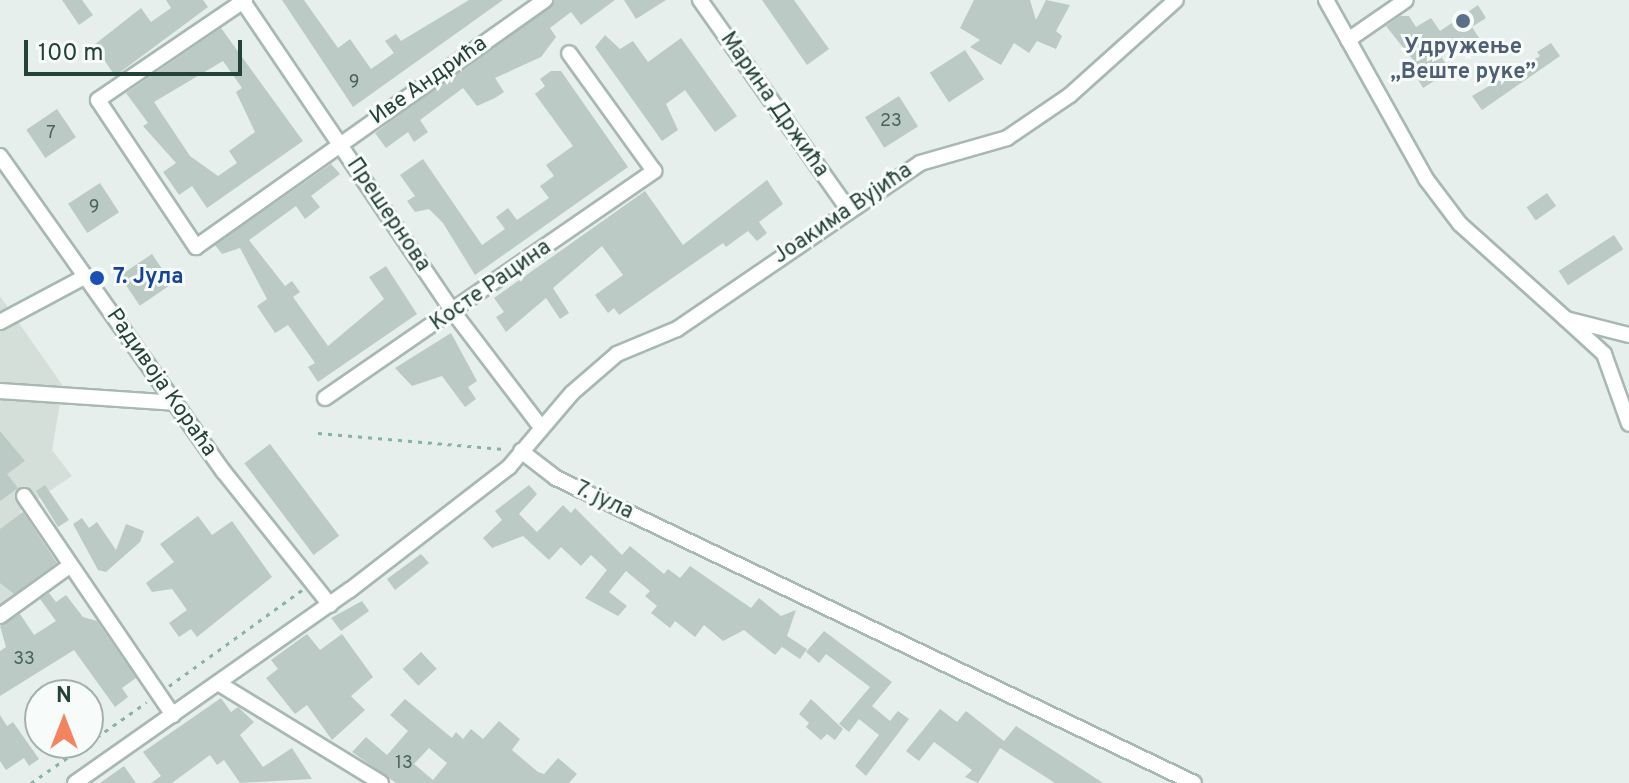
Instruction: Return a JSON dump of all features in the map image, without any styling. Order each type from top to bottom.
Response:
[{"type":"street","name":"Иве Андрића","points":[[243,0],[98,100],[196,247],[545,0]]},
{"type":"street","name":"Прешернова","points":[[243,0],[454,313],[540,426]]},
{"type":"street","name":"Марина Држића","points":[[700,0],[848,209]]},
{"type":"street","name":"Јоакима Вујића","points":[[521,451],[540,426],[617,354],[677,329],[848,209],[920,163],[1007,138],[1070,95],[1176,0]]},
{"type":"street","points":[[1326,0],[1426,179],[1460,224],[1604,354],[1629,424]]},
{"type":"street","points":[[1348,40],[1406,0]]},
{"type":"street","name":"Косте Рацина","points":[[325,398],[454,313],[654,171],[569,53]]},
{"type":"street","name":"Радивоја Кораћа","points":[[0,156],[174,403],[330,605]]},
{"type":"street","points":[[0,322],[86,276]]},
{"type":"street","points":[[1566,319],[1629,335]]},
{"type":"street","points":[[0,391],[174,403]]},
{"type":"street","points":[[75,783],[330,605],[509,467],[521,451]]},
{"type":"street","name":"7. јула","points":[[521,451],[556,478],[1194,783]]},
{"type":"street","points":[[24,496],[68,567],[173,715]]},
{"type":"street","points":[[0,616],[68,567]]},
{"type":"street","points":[[218,683],[381,783]]},
{"type":"path","points":[[318,433],[521,451]]},
{"type":"path","points":[[31,783],[312,583]]},
{"type":"shaded area","points":[[0,296],[63,386],[52,450],[72,476],[20,511],[54,572],[0,608]]},
{"type":"building","points":[[62,0],[82,0],[93,15],[79,25]]},
{"type":"building","points":[[166,0],[203,0],[208,7],[115,76],[94,45],[141,8],[151,22],[171,8]]},
{"type":"building","points":[[282,0],[304,0],[338,48],[350,39],[371,69],[394,53],[385,41],[396,34],[401,41],[469,0],[503,0],[353,107]]},
{"type":"building","points":[[555,0],[615,0],[581,25],[571,12],[550,28],[556,37],[541,57],[495,78],[504,92],[495,98],[477,106],[463,88],[420,120],[428,132],[414,142],[408,132],[386,148],[375,133]]},
{"type":"building","points":[[624,0],[666,0],[636,19]]},
{"type":"building","points":[[762,0],[794,0],[829,49],[807,65]]},
{"type":"building","points":[[974,0],[1030,0],[1036,20],[1046,0],[1070,5],[1056,31],[1062,36],[1056,49],[1037,41],[1029,53],[1014,43],[1001,65],[970,47],[980,40],[960,28]]},
{"type":"building","points":[[1478,5],[1486,18],[1472,27],[1479,38],[1468,45],[1463,37],[1439,53],[1450,71],[1423,88],[1408,63],[1413,60],[1386,26],[1400,16],[1409,16],[1416,27],[1431,18],[1440,31]]},
{"type":"building","points":[[221,28],[303,141],[207,208],[192,186],[179,195],[163,172],[176,163],[143,126],[148,123],[126,93]],"holes":[[[223,61],[242,88],[236,92],[255,132],[229,151],[237,163],[218,176],[190,156],[154,102]]]},
{"type":"building","points":[[605,35],[620,49],[633,41],[648,62],[681,38],[737,116],[715,132],[685,90],[666,104],[678,130],[662,141],[595,47]]},
{"type":"building","points":[[1551,43],[1560,56],[1482,110],[1472,96],[1540,56],[1537,52]]},
{"type":"building","points":[[965,50],[984,79],[949,102],[930,73]]},
{"type":"building","points":[[551,71],[561,71],[628,167],[475,275],[443,223],[429,209],[415,212],[407,201],[415,196],[400,175],[423,159],[482,245],[505,229],[496,217],[508,208],[517,220],[549,198],[540,186],[554,176],[546,165],[573,146],[535,94],[545,86],[540,79]]},
{"type":"building","points":[[899,96],[918,127],[884,148],[865,117]]},
{"type":"building","points":[[57,109],[76,137],[45,158],[26,130]]},
{"type":"building","points":[[331,164],[340,174],[311,196],[320,207],[305,219],[296,206],[249,240],[285,286],[292,281],[300,292],[293,297],[328,346],[384,299],[369,277],[386,266],[417,314],[318,382],[308,367],[315,363],[288,325],[275,333],[257,306],[267,299],[240,248],[222,254],[215,245]]},
{"type":"building","points":[[767,180],[783,204],[759,222],[767,233],[757,241],[748,231],[726,247],[723,243],[619,315],[614,308],[608,313],[595,295],[623,275],[602,246],[553,288],[569,313],[560,319],[546,298],[506,332],[496,317],[504,312],[494,298],[645,191],[683,245]]},
{"type":"building","points":[[100,183],[119,212],[87,233],[68,204]]},
{"type":"building","points":[[1547,193],[1556,206],[1536,220],[1527,207]]},
{"type":"building","points":[[1614,235],[1623,249],[1568,285],[1559,271]]},
{"type":"building","points":[[152,254],[172,284],[140,306],[120,276]]},
{"type":"building","points":[[451,333],[477,381],[468,387],[476,399],[465,407],[442,376],[412,386],[395,368]]},
{"type":"building","points":[[0,431],[25,461],[7,474],[18,488],[0,501]]},
{"type":"building","points":[[270,444],[339,536],[314,555],[244,463]]},
{"type":"building","points":[[45,485],[69,520],[58,527],[36,491]]},
{"type":"building","points":[[529,485],[537,494],[519,514],[537,532],[563,505],[571,513],[575,508],[622,555],[630,546],[664,574],[668,569],[680,578],[690,566],[751,608],[759,598],[781,616],[796,610],[787,636],[807,649],[800,659],[782,647],[775,655],[744,630],[723,641],[704,625],[695,637],[675,621],[670,628],[651,613],[657,606],[645,596],[650,591],[626,571],[609,592],[627,606],[618,616],[585,598],[607,570],[591,555],[581,566],[561,547],[549,560],[523,536],[492,548],[483,538],[502,520],[495,511]]},
{"type":"building","points":[[23,512],[57,563],[14,594],[0,583],[0,529]]},
{"type":"building","points":[[198,516],[212,535],[232,521],[272,577],[197,637],[191,629],[179,637],[169,623],[187,610],[172,589],[152,592],[146,583],[174,562],[160,544]]},
{"type":"building","points":[[82,518],[89,528],[97,522],[116,550],[126,524],[144,531],[140,542],[106,572],[98,570],[73,524]]},
{"type":"building","points":[[421,554],[429,563],[395,590],[387,579]]},
{"type":"building","points":[[49,593],[56,602],[66,595],[83,617],[97,621],[136,678],[122,688],[128,697],[115,707],[104,692],[104,679],[95,679],[74,650],[0,696],[0,651],[6,647],[0,626],[20,614],[34,635],[56,621],[40,599]]},
{"type":"building","points":[[362,601],[369,611],[341,631],[331,618]]},
{"type":"building","points":[[824,631],[892,682],[872,706],[890,721],[898,711],[909,719],[866,776],[855,766],[879,735],[859,719],[849,732],[839,724],[870,687],[826,654],[819,663],[806,652]]},
{"type":"building","points":[[307,634],[320,650],[342,634],[373,677],[351,696],[365,710],[332,740],[307,705],[295,714],[266,678],[278,669],[271,660]]},
{"type":"building","points":[[421,652],[437,669],[418,686],[403,669]]},
{"type":"building","points":[[221,698],[231,712],[238,707],[254,722],[240,735],[263,767],[292,748],[312,779],[240,783],[224,760],[217,765],[210,755],[172,783],[151,783],[161,776],[143,752]]},
{"type":"building","points":[[405,699],[452,738],[456,732],[463,739],[471,729],[483,739],[499,721],[520,739],[512,750],[538,772],[544,774],[558,758],[577,774],[569,783],[396,783],[352,752],[366,737],[387,755],[408,731],[390,715]],"holes":[[[429,748],[447,763],[433,780],[414,764]]]},
{"type":"building","points":[[811,699],[843,729],[835,740],[827,734],[821,740],[806,727],[809,723],[799,714]]},
{"type":"building","points":[[940,709],[957,722],[966,711],[1004,741],[1016,726],[1103,783],[1055,783],[1000,748],[978,783],[965,777],[972,770],[934,742],[919,761],[906,751]]},
{"type":"building","points":[[0,715],[7,726],[13,722],[24,738],[24,758],[6,770],[0,761]]},
{"type":"building","points":[[25,759],[39,759],[29,766]]},
{"type":"building","points":[[124,766],[136,783],[100,783]]},
{"type":"place","name":"Удружење „Веште руке”","points":[[1463,21]]},
{"type":"place","name":"7. Јула","points":[[97,278]]}]
